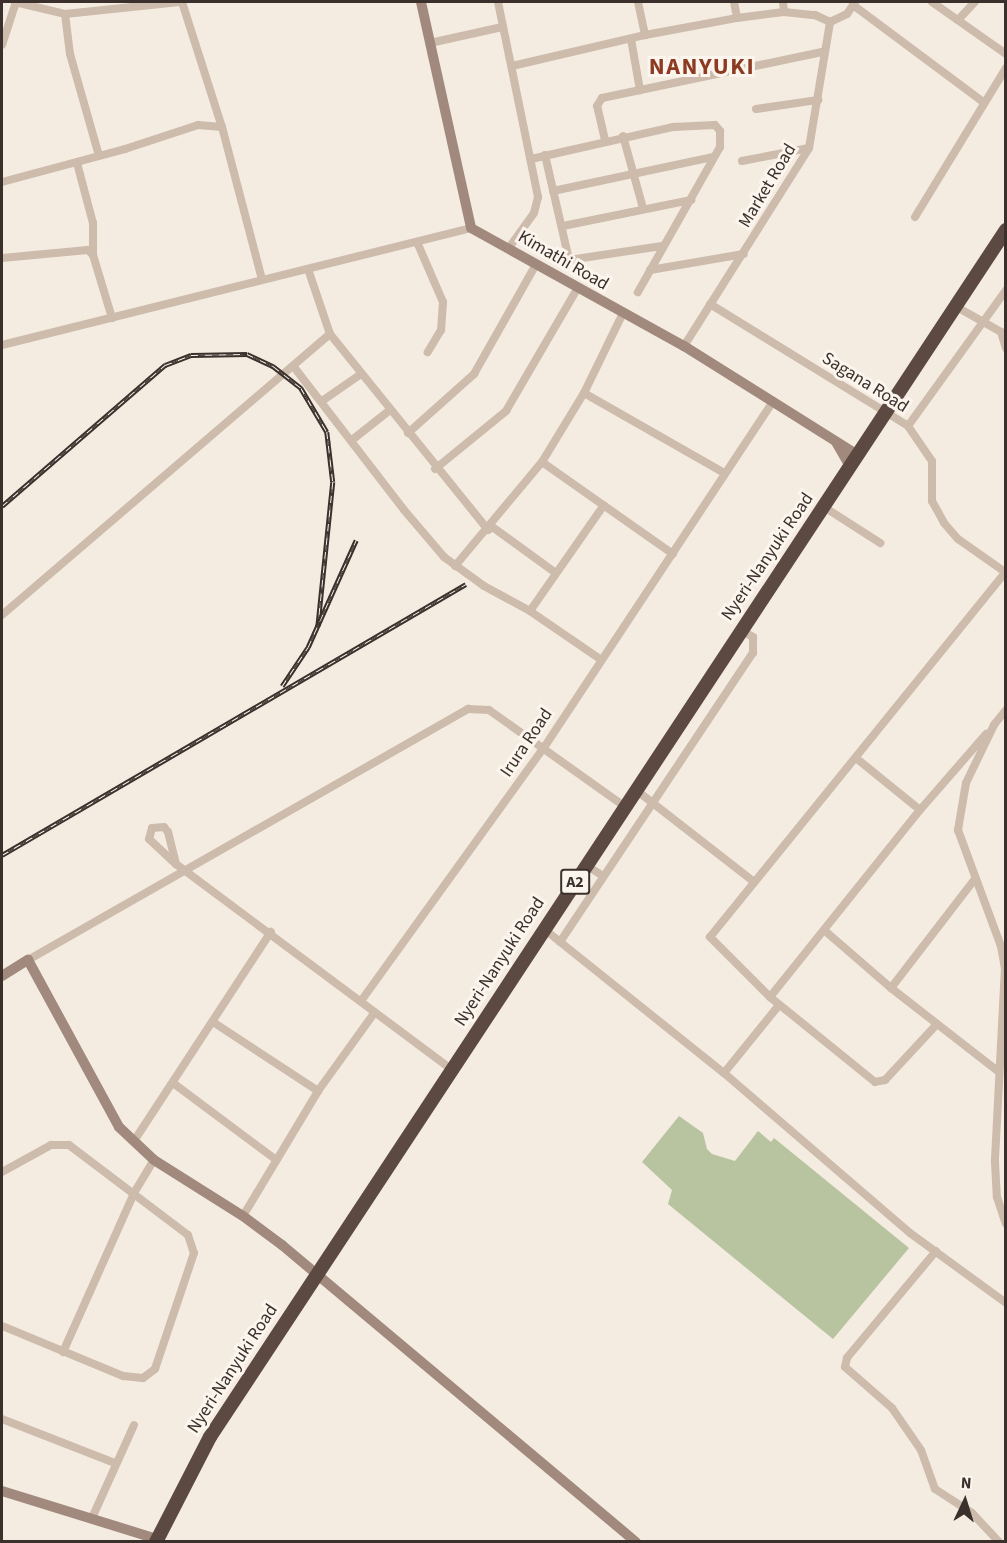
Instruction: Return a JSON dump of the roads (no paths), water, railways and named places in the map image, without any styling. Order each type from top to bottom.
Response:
[{"type":"highway","name":"Nyeri-Nanyuki Road","points":[[157,1540],[210,1437],[314,1276],[1005,230]]},
{"type":"street","points":[[2,45],[15,2],[65,14],[180,2],[222,127],[262,279]]},
{"type":"street","points":[[2,345],[471,228],[421,2]]},
{"type":"street","points":[[498,2],[531,159],[537,204],[508,249]]},
{"type":"street","points":[[638,2],[645,35]]},
{"type":"street","points":[[734,2],[737,18]]},
{"type":"street","points":[[783,2],[784,12]]},
{"type":"street","points":[[932,2],[1005,54]]},
{"type":"street","points":[[958,20],[975,2]]},
{"type":"street","points":[[512,66],[645,35],[737,18],[784,12],[815,15],[830,22],[847,14],[854,3],[983,102]]},
{"type":"street","points":[[65,14],[70,54],[99,156]]},
{"type":"street","name":"Market Road","points":[[684,346],[809,148],[818,100],[823,52],[830,22]]},
{"type":"street","points":[[430,43],[502,27]]},
{"type":"street","points":[[631,39],[640,90]]},
{"type":"street","points":[[605,140],[599,100],[823,52]]},
{"type":"street","points":[[915,217],[1005,68]]},
{"type":"street","points":[[756,109],[818,100]]},
{"type":"street","points":[[531,159],[623,136],[711,123],[720,131],[721,138],[713,157],[638,292]]},
{"type":"street","points":[[2,182],[76,163],[198,125],[222,127]]},
{"type":"street","points":[[623,136],[643,208]]},
{"type":"street","points":[[742,161],[809,148]]},
{"type":"street","points":[[545,155],[570,261],[662,246]]},
{"type":"street","points":[[553,191],[713,157]]},
{"type":"street","points":[[76,163],[93,223],[93,255],[112,318]]},
{"type":"street","points":[[563,226],[691,200]]},
{"type":"street","name":"Kimathi Road","points":[[471,228],[535,266],[684,346],[836,442],[854,460]]},
{"type":"street","points":[[417,242],[443,302],[441,330],[428,352]]},
{"type":"street","points":[[2,258],[81,249],[93,255]]},
{"type":"street","points":[[650,270],[744,254]]},
{"type":"street","points":[[408,433],[474,374],[535,266]]},
{"type":"street","points":[[308,269],[330,334],[435,469],[489,528],[556,573]]},
{"type":"street","points":[[435,469],[506,411],[577,288]]},
{"type":"street","points":[[908,426],[1005,292]]},
{"type":"street","name":"Sagana Road","points":[[710,304],[886,410],[908,426],[932,461],[932,501],[944,523],[958,539],[1005,571]]},
{"type":"street","points":[[955,306],[984,320],[1001,332],[1005,348]]},
{"type":"street","points":[[455,566],[542,462],[584,393],[622,313]]},
{"type":"street","points":[[2,615],[294,368],[330,334]]},
{"type":"street","points":[[294,368],[322,401],[404,510],[455,566],[530,611],[600,659]]},
{"type":"street","points":[[322,401],[361,374]]},
{"type":"street","points":[[584,393],[724,473]]},
{"type":"street","name":"Irura Road","points":[[361,1002],[543,749],[600,659],[673,554],[773,401]]},
{"type":"street","points":[[352,440],[390,410]]},
{"type":"street","points":[[542,462],[673,554]]},
{"type":"street","points":[[530,611],[604,505]]},
{"type":"street","points":[[824,507],[880,543]]},
{"type":"street","points":[[937,1024],[879,1083],[779,1005],[710,940],[714,929],[856,758],[1005,571]]},
{"type":"street","points":[[560,942],[753,653],[753,637],[741,630]]},
{"type":"street","points":[[2,976],[468,709],[489,710],[624,806]]},
{"type":"street","points":[[770,997],[920,810],[1005,710]]},
{"type":"street","points":[[994,725],[966,783],[959,821],[959,838],[1001,946],[1005,968],[995,1174],[1005,1224]]},
{"type":"street","points":[[856,758],[920,810]]},
{"type":"street","points":[[636,790],[754,882]]},
{"type":"street","points":[[176,864],[168,832],[164,827],[152,828],[149,839],[176,864],[271,932],[451,1069]]},
{"type":"street","points":[[586,865],[603,876]]},
{"type":"street","points":[[891,988],[975,879]]},
{"type":"street","points":[[544,929],[724,1073],[936,1251],[1005,1303]]},
{"type":"street","points":[[824,930],[891,988],[999,1072]]},
{"type":"street","points":[[134,1141],[271,932]]},
{"type":"street","points":[[28,960],[114,1118],[134,1141],[154,1160],[243,1216],[297,1257],[314,1276],[636,1542]]},
{"type":"street","points":[[724,1073],[779,1005]]},
{"type":"street","points":[[243,1216],[275,1159],[318,1091],[375,1012]]},
{"type":"street","points":[[213,1022],[318,1091]]},
{"type":"street","points":[[172,1083],[275,1159]]},
{"type":"street","points":[[2,1172],[51,1145],[62,1143],[134,1193],[188,1235],[193,1247],[155,1369],[143,1378],[130,1378],[2,1326]]},
{"type":"street","points":[[63,1352],[134,1193],[154,1160]]},
{"type":"street","points":[[936,1251],[847,1358],[845,1367],[892,1408],[921,1450],[935,1489],[972,1513],[999,1542]]},
{"type":"street","points":[[2,1419],[115,1463]]},
{"type":"street","points":[[92,1518],[134,1425]]},
{"type":"street","points":[[2,1491],[157,1540]]},
{"type":"railway","points":[[2,506],[165,365],[191,355],[247,354],[273,366],[301,388],[327,432],[333,482],[318,626]]},
{"type":"railway","points":[[282,686],[308,647],[356,540]]},
{"type":"railway","points":[[2,855],[466,584]]},
{"type":"district","name":"NANYUKI","points":[[702,67]]}]
